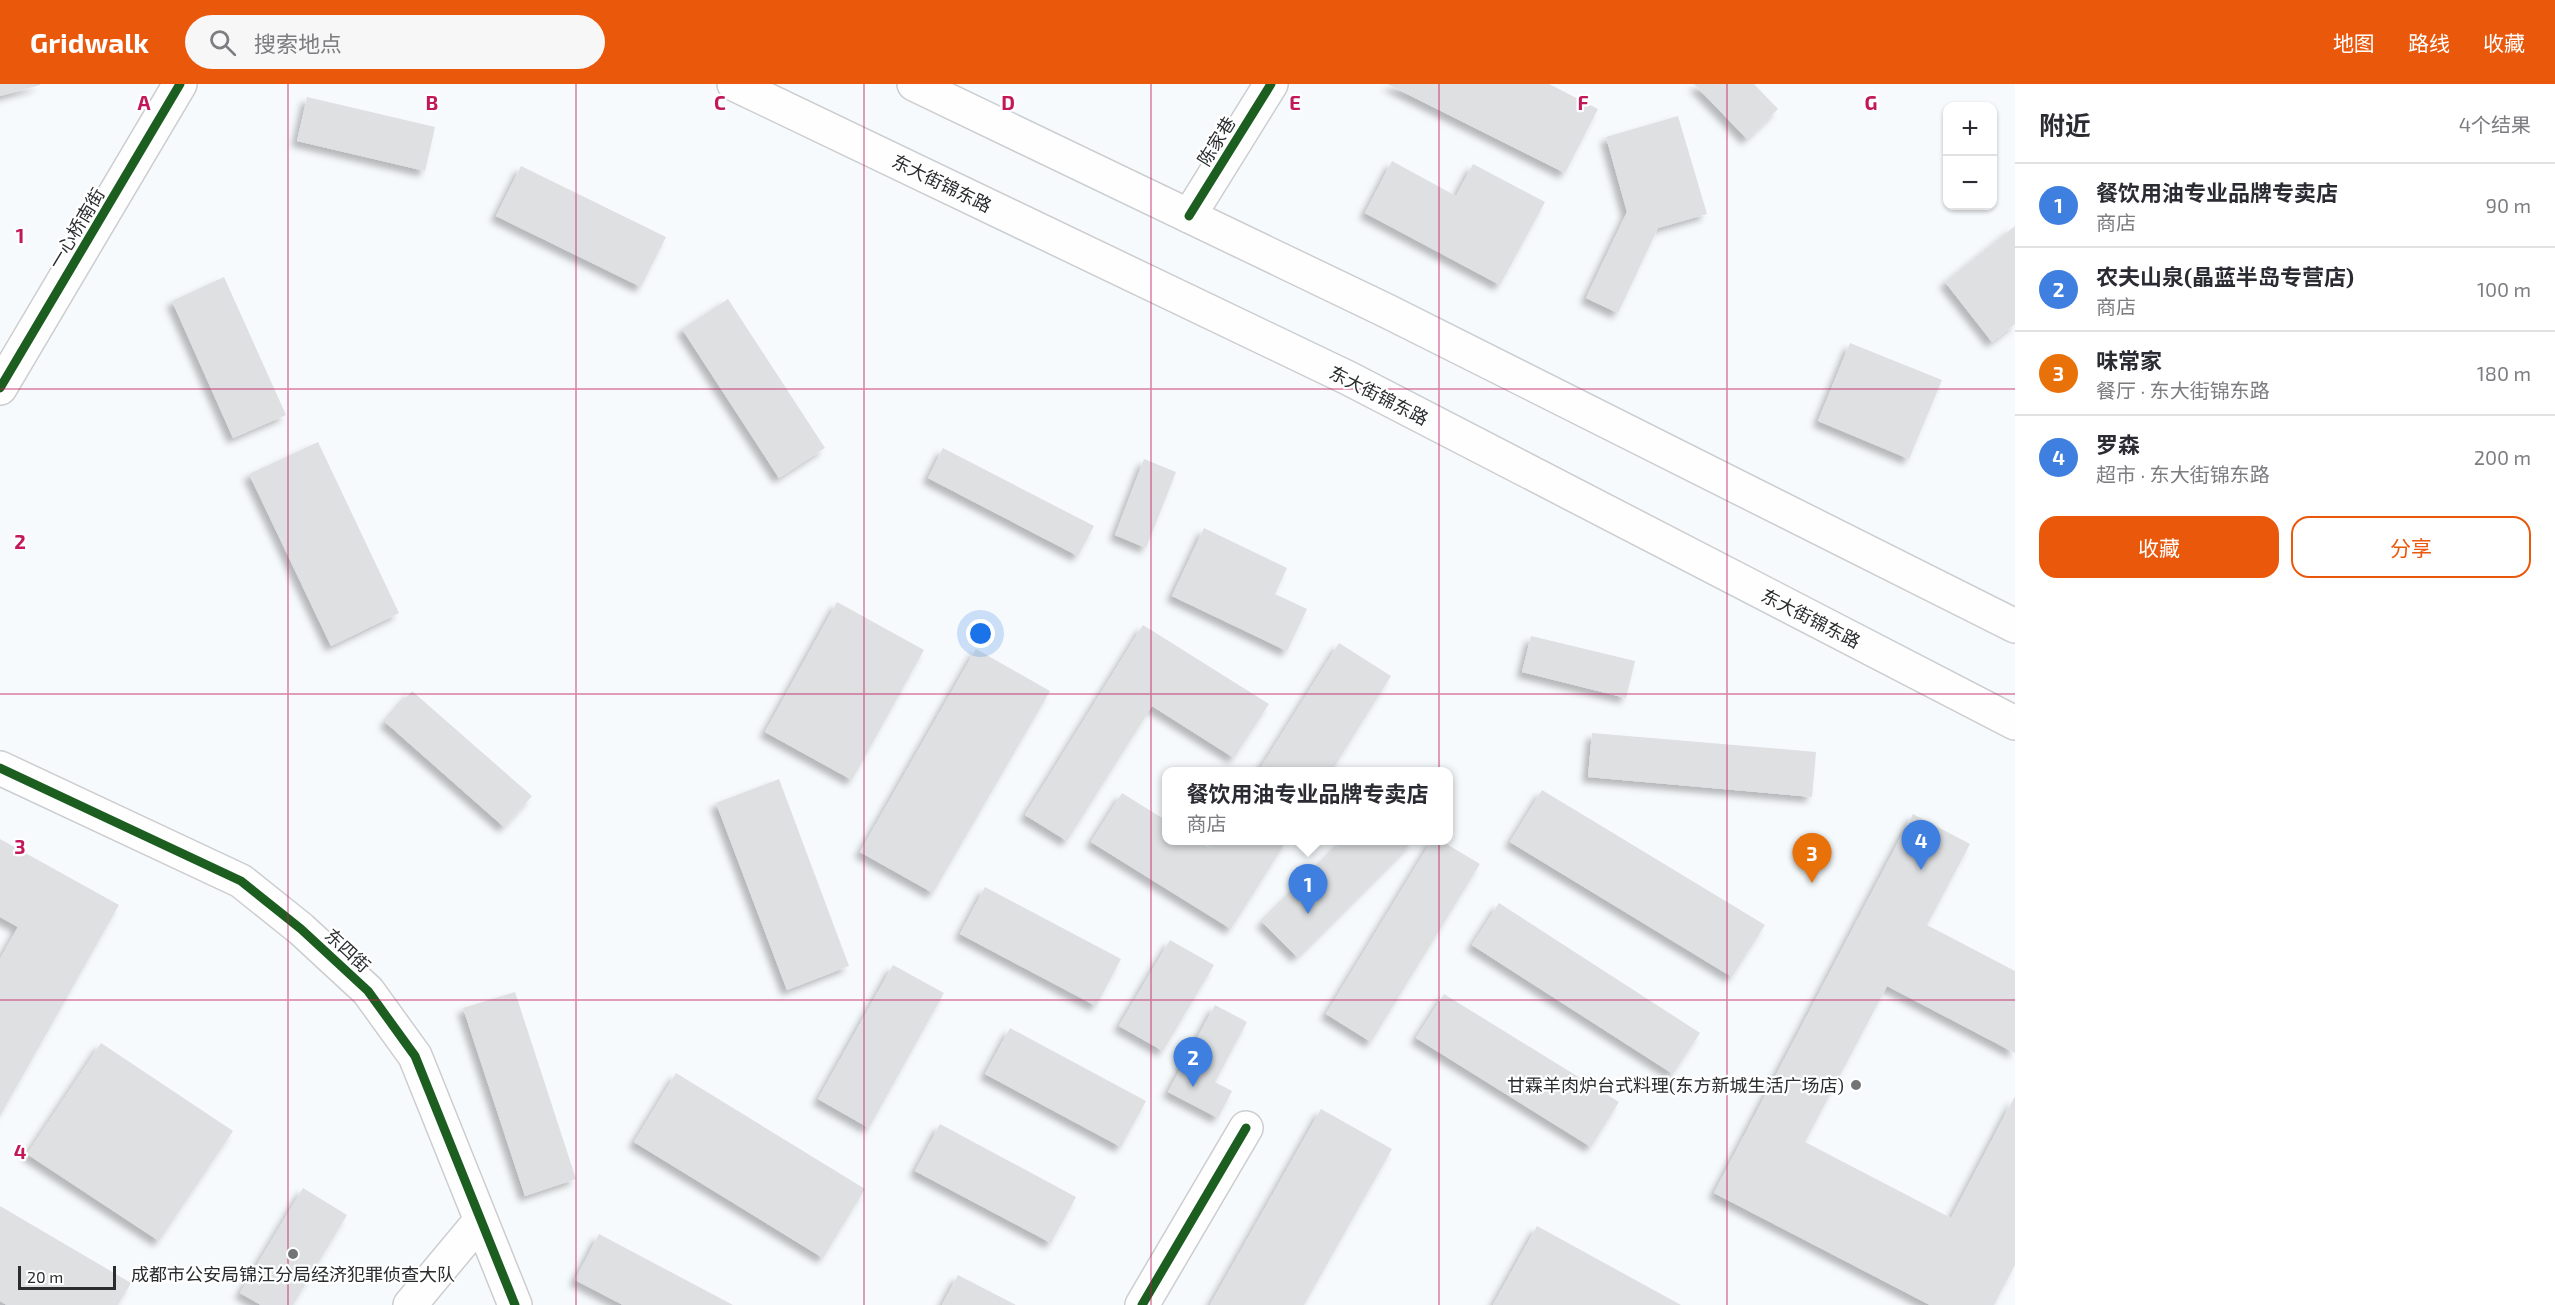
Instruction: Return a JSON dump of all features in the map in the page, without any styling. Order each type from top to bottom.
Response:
[{"type":"main road","name":"一心桥南街","points":[[0,388],[180,84]]},
{"type":"main road","name":"东大街锦东路","points":[[734,84],[1348,378],[2015,723]]},
{"type":"main road","points":[[914,84],[1397,316],[2015,626]]},
{"type":"main road","name":"陈家巷","points":[[1189,216],[1271,84]]},
{"type":"main road","name":"东四街","points":[[0,768],[241,880],[301,929],[368,991],[415,1056],[515,1305]]},
{"type":"main road","points":[[1142,1305],[1246,1128]]},
{"type":"main road","points":[[410,1305],[480,1221]]},
{"type":"building","points":[[0,84],[40,84],[40,85],[0,96]]},
{"type":"building","points":[[1387,84],[1549,84],[1598,109],[1565,173]]},
{"type":"building","points":[[1694,84],[1754,84],[1778,109],[1747,139]]},
{"type":"building","points":[[307,97],[435,127],[425,171],[297,141]]},
{"type":"building","points":[[1678,116],[1707,214],[1658,228],[1618,313],[1586,298],[1627,212],[1606,137]]},
{"type":"building","points":[[1392,161],[1456,196],[1473,164],[1545,202],[1500,285],[1365,213]]},
{"type":"building","points":[[521,166],[666,237],[641,287],[496,216]]},
{"type":"building","points":[[2015,226],[2015,324],[1992,342],[1945,282]]},
{"type":"building","points":[[224,277],[286,415],[233,438],[172,301]]},
{"type":"building","points":[[728,299],[825,448],[779,478],[682,329]]},
{"type":"building","points":[[1850,343],[1942,380],[1909,459],[1818,421]]},
{"type":"building","points":[[318,442],[399,613],[331,646],[249,474]]},
{"type":"building","points":[[943,448],[1094,526],[1078,556],[928,478]]},
{"type":"building","points":[[1144,459],[1176,472],[1146,548],[1115,535]]},
{"type":"building","points":[[1204,528],[1287,568],[1275,594],[1307,609],[1287,651],[1172,596]]},
{"type":"building","points":[[837,602],[924,650],[852,780],[765,732]]},
{"type":"building","points":[[1143,625],[1269,704],[1234,758],[1152,706],[1067,841],[1025,815]]},
{"type":"building","points":[[1531,636],[1635,661],[1626,698],[1522,672]]},
{"type":"building","points":[[1339,643],[1391,676],[1334,767],[1261,767]]},
{"type":"building","points":[[976,649],[1050,691],[933,893],[860,852]]},
{"type":"building","points":[[412,691],[532,796],[504,827],[385,722]]},
{"type":"building","points":[[1592,733],[1816,752],[1812,797],[1588,777]]},
{"type":"building","points":[[779,779],[849,966],[787,990],[716,803]]},
{"type":"building","points":[[1542,790],[1765,925],[1732,977],[1510,842]]},
{"type":"building","points":[[1122,793],[1162,818],[1162,845],[1205,845],[1209,848],[1211,845],[1284,845],[1231,929],[1091,842]]},
{"type":"building","points":[[1913,814],[1970,844],[1927,925],[2015,971],[2015,1053],[1887,986],[1805,1142],[1951,1218],[2015,1096],[2015,1265],[1994,1305],[1930,1305],[1714,1193]]},
{"type":"building","points":[[0,839],[119,905],[0,1116],[0,959],[18,927],[0,917]]},
{"type":"building","points":[[1339,845],[1409,845],[1297,957],[1262,922]]},
{"type":"building","points":[[1429,845],[1448,845],[1480,864],[1371,1042],[1326,1014]]},
{"type":"building","points":[[985,887],[1121,959],[1096,1006],[960,934]]},
{"type":"building","points":[[1499,903],[1700,1033],[1673,1074],[1472,945]]},
{"type":"building","points":[[1170,940],[1214,965],[1163,1051],[1119,1026]]},
{"type":"building","points":[[893,965],[944,993],[869,1128],[818,1099]]},
{"type":"building","points":[[515,992],[576,1179],[525,1196],[463,1008]]},
{"type":"building","points":[[1444,994],[1619,1102],[1591,1147],[1416,1038]]},
{"type":"building","points":[[1215,1005],[1247,1022],[1215,1082],[1232,1091],[1218,1118],[1168,1092]]},
{"type":"building","points":[[1010,1028],[1146,1101],[1121,1147],[985,1074]]},
{"type":"building","points":[[101,1043],[233,1131],[159,1241],[27,1154]]},
{"type":"building","points":[[676,1073],[865,1189],[823,1258],[634,1142]]},
{"type":"building","points":[[1321,1109],[1392,1149],[1304,1305],[1210,1305]]},
{"type":"building","points":[[940,1124],[1076,1197],[1051,1243],[915,1171]]},
{"type":"building","name":"成都市公安局锦江分局经济犯罪侦查大队","points":[[303,1188],[347,1215],[293,1305],[261,1305],[240,1293]]},
{"type":"building","points":[[0,1206],[131,1283],[118,1305],[7,1305],[0,1301]]},
{"type":"building","points":[[1537,1226],[1681,1305],[1493,1305]]},
{"type":"building","points":[[599,1234],[733,1305],[623,1305],[575,1280]]},
{"type":"building","points":[[958,1275],[1016,1305],[942,1305]]},
{"type":"cycle path","points":[[0,388],[180,84]]},
{"type":"cycle path","points":[[1189,216],[1271,84]]},
{"type":"cycle path","points":[[0,768],[241,881],[301,929],[368,991],[415,1056],[515,1305]]},
{"type":"cycle path","points":[[1142,1305],[1246,1128]]},
{"type":"place","name":"罗森","points":[[1921,870]]},
{"type":"place","name":"味常家","points":[[1812,883]]},
{"type":"place","name":"餐饮用油专业品牌专卖店","points":[[1308,914]]},
{"type":"place","name":"甘霖羊肉炉台式料理(东方新城生活广场店)","points":[[1856,1085]]},
{"type":"place","name":"农夫山泉(晶蓝半岛专营店)","points":[[1193,1087]]},
{"type":"place","name":"成都市公安局锦江分局经济犯罪侦查大队","points":[[293,1254]]}]
